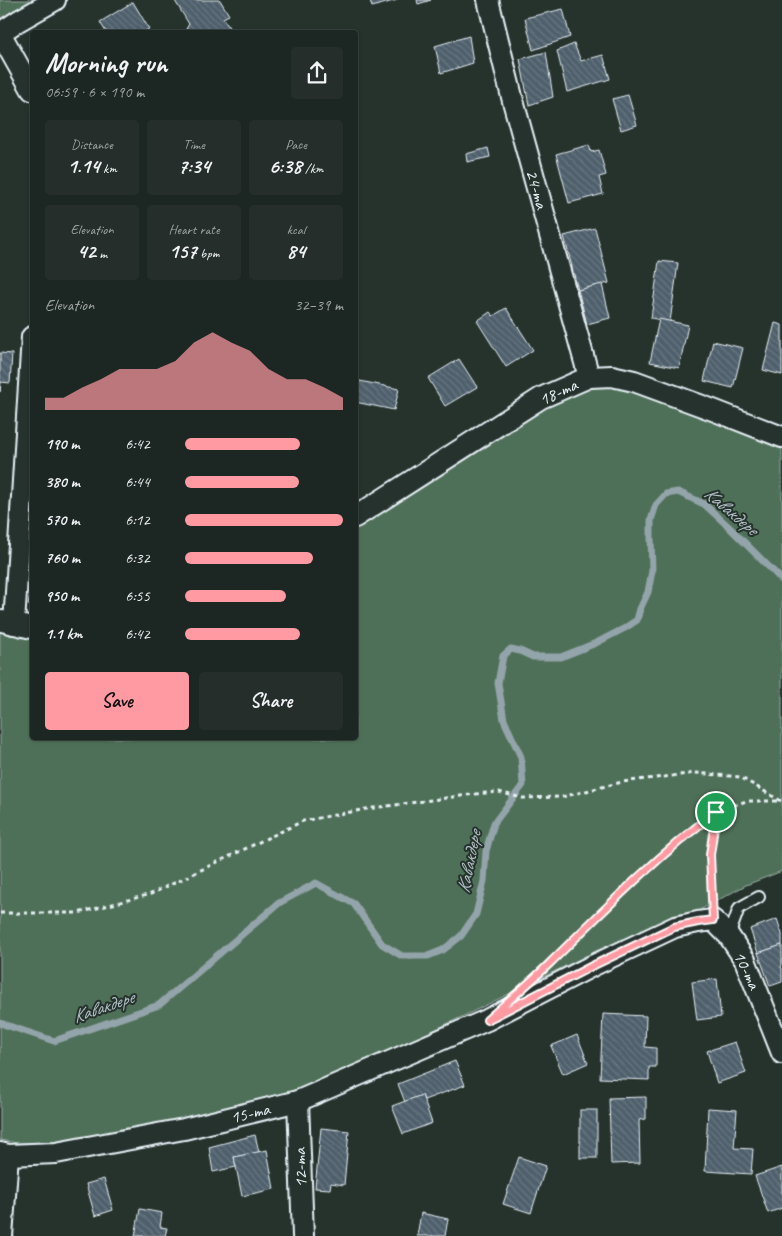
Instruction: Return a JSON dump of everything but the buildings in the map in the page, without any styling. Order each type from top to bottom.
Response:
[{"type":"street","points":[[30,86],[0,33],[55,0]]},
{"type":"street","name":"24-та","points":[[488,0],[513,101],[589,377]]},
{"type":"street","points":[[16,625],[30,373]]},
{"type":"street","name":"18-та","points":[[358,515],[541,398],[589,377],[612,376],[634,381],[782,437]]},
{"type":"street","name":"10-та","points":[[706,921],[729,936],[745,960],[782,1053]]},
{"type":"street","name":"15-та","points":[[4,1154],[56,1153],[184,1129],[298,1100],[487,1020],[592,966],[674,927],[706,921]]},
{"type":"street","name":"12-та","points":[[298,1100],[303,1236]]},
{"type":"street","points":[[2,1236],[4,1154]]},
{"type":"lane","points":[[729,936],[739,908],[759,898]]},
{"type":"path","points":[[0,913],[78,913],[152,894],[303,821],[396,805],[499,792],[522,798],[562,797],[622,782],[696,773],[740,777],[782,801]]},
{"type":"path","points":[[548,965],[590,922],[662,856],[716,812],[746,800],[782,801]]},
{"type":"path","points":[[706,921],[710,855],[716,812]]},
{"type":"green space","points":[[0,0],[56,0],[0,32]]},
{"type":"green space","points":[[603,385],[643,391],[782,447],[782,871],[746,885],[696,912],[598,950],[300,1093],[183,1124],[57,1142],[17,1143],[0,1140],[0,627],[30,634],[30,740],[358,740],[358,526],[512,426],[568,396]]},
{"type":"waterway","name":"Кавакдере","points":[[0,1023],[54,1041],[159,1005],[279,903],[316,883],[354,904],[382,944],[402,956],[428,956],[443,950],[461,936],[476,914],[484,881],[486,851],[494,823],[523,785],[521,757],[504,720],[498,683],[503,656],[511,649],[533,657],[561,657],[596,643],[637,620],[648,592],[652,571],[651,520],[656,505],[666,494],[678,492],[704,504],[782,580]]},
{"type":"route","points":[[716,812],[710,855],[713,920],[674,927],[592,966],[487,1020],[548,965],[590,922],[662,856],[716,812]]}]
